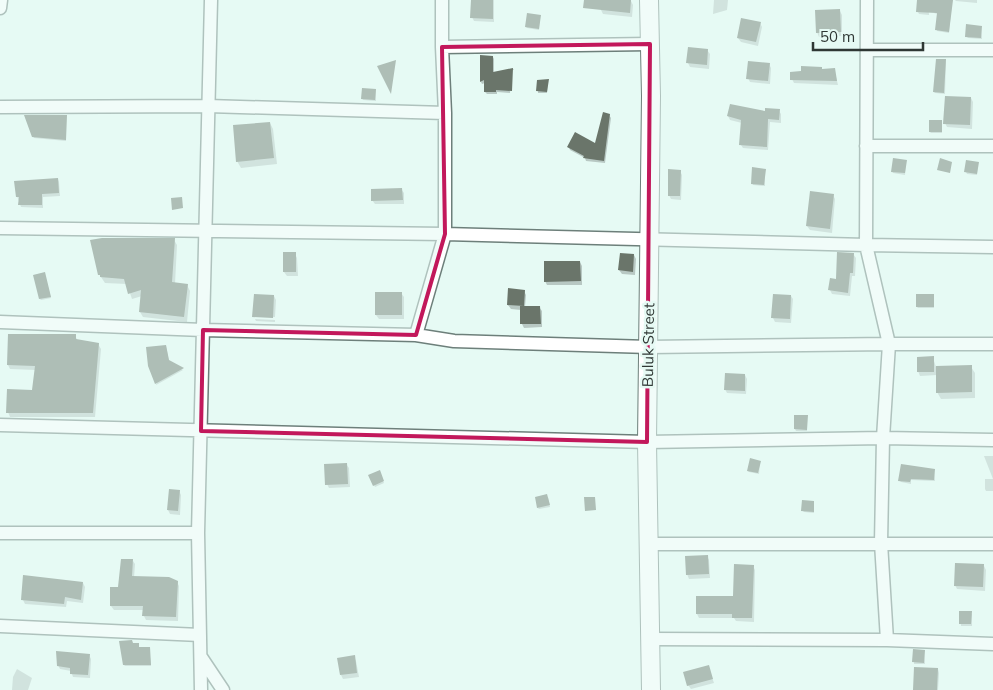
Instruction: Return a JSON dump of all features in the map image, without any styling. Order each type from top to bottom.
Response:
[{"type":"street","points":[[0,8],[1,0]]},
{"type":"street","points":[[201,690],[198,533],[211,0]]},
{"type":"street","points":[[416,335],[445,234],[445,113],[442,0]]},
{"type":"street","name":"Buluk Street","points":[[649,0],[649,347],[647,442],[651,640],[650,690]]},
{"type":"street","points":[[867,0],[866,245],[889,344],[883,438],[881,543],[887,640]]},
{"type":"street","points":[[442,47],[650,44]]},
{"type":"street","points":[[867,50],[993,50]]},
{"type":"street","points":[[0,107],[208,106],[445,113]]},
{"type":"street","points":[[866,146],[993,146]]},
{"type":"street","points":[[0,228],[445,234],[993,247]]},
{"type":"street","points":[[0,322],[203,330],[416,335],[454,341],[649,347],[993,344]]},
{"type":"street","points":[[0,425],[647,442],[883,438],[993,440]]},
{"type":"street","points":[[0,533],[198,533]]},
{"type":"street","points":[[649,544],[993,544]]},
{"type":"street","points":[[0,626],[200,635]]},
{"type":"street","points":[[651,640],[887,640],[993,644]]},
{"type":"street","points":[[201,657],[223,690]]},
{"type":"highlighted area","points":[[650,44],[647,442],[201,431],[203,330],[416,335],[445,234],[442,47]]},
{"type":"building","points":[[471,0],[493,0],[493,19],[470,18]]},
{"type":"building","points":[[584,0],[631,0],[630,13],[583,8]]},
{"type":"building","points":[[917,0],[953,0],[949,32],[935,30],[937,13],[916,12]]},
{"type":"building","points":[[840,9],[841,32],[816,33],[815,10]]},
{"type":"building","points":[[527,13],[541,15],[539,29],[525,27]]},
{"type":"building","points":[[741,18],[761,22],[756,42],[737,38]]},
{"type":"building","points":[[966,24],[982,26],[981,38],[965,37]]},
{"type":"building","points":[[688,47],[708,49],[707,65],[686,63]]},
{"type":"building","points":[[480,55],[493,56],[493,72],[513,68],[512,91],[496,90],[496,92],[484,92],[484,80],[480,82]]},
{"type":"building","points":[[936,59],[946,59],[944,93],[933,92]]},
{"type":"building","points":[[396,60],[391,94],[377,66]]},
{"type":"building","points":[[748,61],[770,63],[768,81],[746,79]]},
{"type":"building","points":[[801,66],[822,67],[822,69],[835,68],[837,81],[790,80],[790,72],[801,71]]},
{"type":"building","points":[[549,79],[547,92],[536,91],[537,80]]},
{"type":"building","points":[[362,88],[376,89],[375,100],[361,99]]},
{"type":"building","points":[[945,96],[971,97],[970,125],[943,124]]},
{"type":"building","points":[[730,104],[765,111],[765,108],[780,109],[779,120],[768,119],[767,147],[739,145],[741,120],[727,116]]},
{"type":"building","points":[[603,112],[610,114],[604,161],[583,158],[584,156],[567,147],[575,132],[595,143]]},
{"type":"building","points":[[24,115],[67,115],[66,140],[32,137]]},
{"type":"building","points":[[929,120],[942,120],[942,132],[929,132]]},
{"type":"building","points":[[270,122],[274,158],[236,162],[233,125]]},
{"type":"building","points":[[893,158],[907,160],[905,173],[891,172]]},
{"type":"building","points":[[940,158],[952,162],[950,173],[937,170]]},
{"type":"building","points":[[966,160],[979,162],[977,174],[964,172]]},
{"type":"building","points":[[752,167],[766,169],[764,185],[751,184]]},
{"type":"building","points":[[668,169],[681,170],[680,196],[668,196]]},
{"type":"building","points":[[58,178],[59,193],[42,194],[42,205],[18,205],[19,197],[16,197],[14,181]]},
{"type":"building","points":[[402,188],[403,200],[371,201],[371,189]]},
{"type":"building","points":[[810,191],[834,194],[830,229],[806,226]]},
{"type":"building","points":[[182,197],[183,208],[172,210],[171,198]]},
{"type":"building","points":[[102,238],[175,238],[172,282],[188,284],[184,317],[139,312],[141,290],[128,294],[124,279],[100,277],[90,240]]},
{"type":"building","points":[[283,252],[296,252],[296,272],[283,272]]},
{"type":"building","points":[[837,252],[854,253],[853,273],[850,273],[848,293],[828,290],[830,278],[836,279]]},
{"type":"building","points":[[620,253],[634,254],[633,272],[618,270]]},
{"type":"building","points":[[544,261],[580,261],[581,281],[544,282]]},
{"type":"building","points":[[45,272],[51,297],[39,299],[33,275]]},
{"type":"building","points":[[508,288],[525,290],[524,306],[507,305]]},
{"type":"building","points":[[375,292],[402,292],[402,315],[375,315]]},
{"type":"building","points":[[254,294],[274,295],[273,318],[252,317]]},
{"type":"building","points":[[773,294],[791,295],[790,319],[771,318]]},
{"type":"building","points":[[916,294],[934,294],[934,307],[916,307]]},
{"type":"building","points":[[520,306],[540,306],[541,324],[520,324]]},
{"type":"building","points":[[8,334],[76,334],[76,339],[99,343],[93,413],[6,413],[7,389],[32,390],[35,366],[7,365]]},
{"type":"building","points":[[166,345],[169,360],[184,368],[155,384],[148,366],[146,347]]},
{"type":"building","points":[[934,356],[934,372],[917,372],[917,357]]},
{"type":"building","points":[[972,365],[972,392],[936,393],[936,366]]},
{"type":"building","points":[[725,373],[745,374],[745,391],[724,390]]},
{"type":"building","points":[[794,415],[808,415],[807,430],[794,429]]},
{"type":"building","points":[[750,458],[761,461],[758,473],[747,471]]},
{"type":"building","points":[[347,463],[348,484],[325,485],[324,464]]},
{"type":"building","points":[[901,464],[935,469],[934,480],[911,479],[910,482],[898,481]]},
{"type":"building","points":[[380,470],[384,481],[373,486],[368,475]]},
{"type":"building","points":[[169,489],[180,490],[178,511],[167,510]]},
{"type":"building","points":[[547,494],[550,505],[537,508],[535,497]]},
{"type":"building","points":[[584,497],[595,497],[596,510],[585,511]]},
{"type":"building","points":[[802,500],[814,501],[814,512],[801,511]]},
{"type":"building","points":[[708,555],[709,574],[686,575],[685,556]]},
{"type":"building","points":[[121,559],[133,559],[132,576],[169,577],[178,581],[176,617],[142,616],[143,606],[110,606],[110,587],[118,587]]},
{"type":"building","points":[[955,563],[984,564],[983,587],[954,586]]},
{"type":"building","points":[[734,564],[754,565],[752,618],[732,618],[732,614],[696,614],[696,596],[733,596]]},
{"type":"building","points":[[23,575],[83,582],[81,600],[65,597],[64,604],[21,600]]},
{"type":"building","points":[[959,611],[972,611],[971,624],[959,624]]},
{"type":"building","points":[[132,640],[133,643],[139,643],[139,647],[150,647],[151,665],[123,665],[119,641]]},
{"type":"building","points":[[913,649],[925,650],[924,663],[912,662]]},
{"type":"building","points":[[56,651],[90,654],[88,675],[70,674],[70,668],[57,666]]},
{"type":"building","points":[[355,655],[357,673],[340,675],[337,658]]},
{"type":"building","points":[[709,665],[713,679],[687,686],[683,672]]},
{"type":"building","points":[[914,667],[938,668],[937,690],[913,690]]}]
